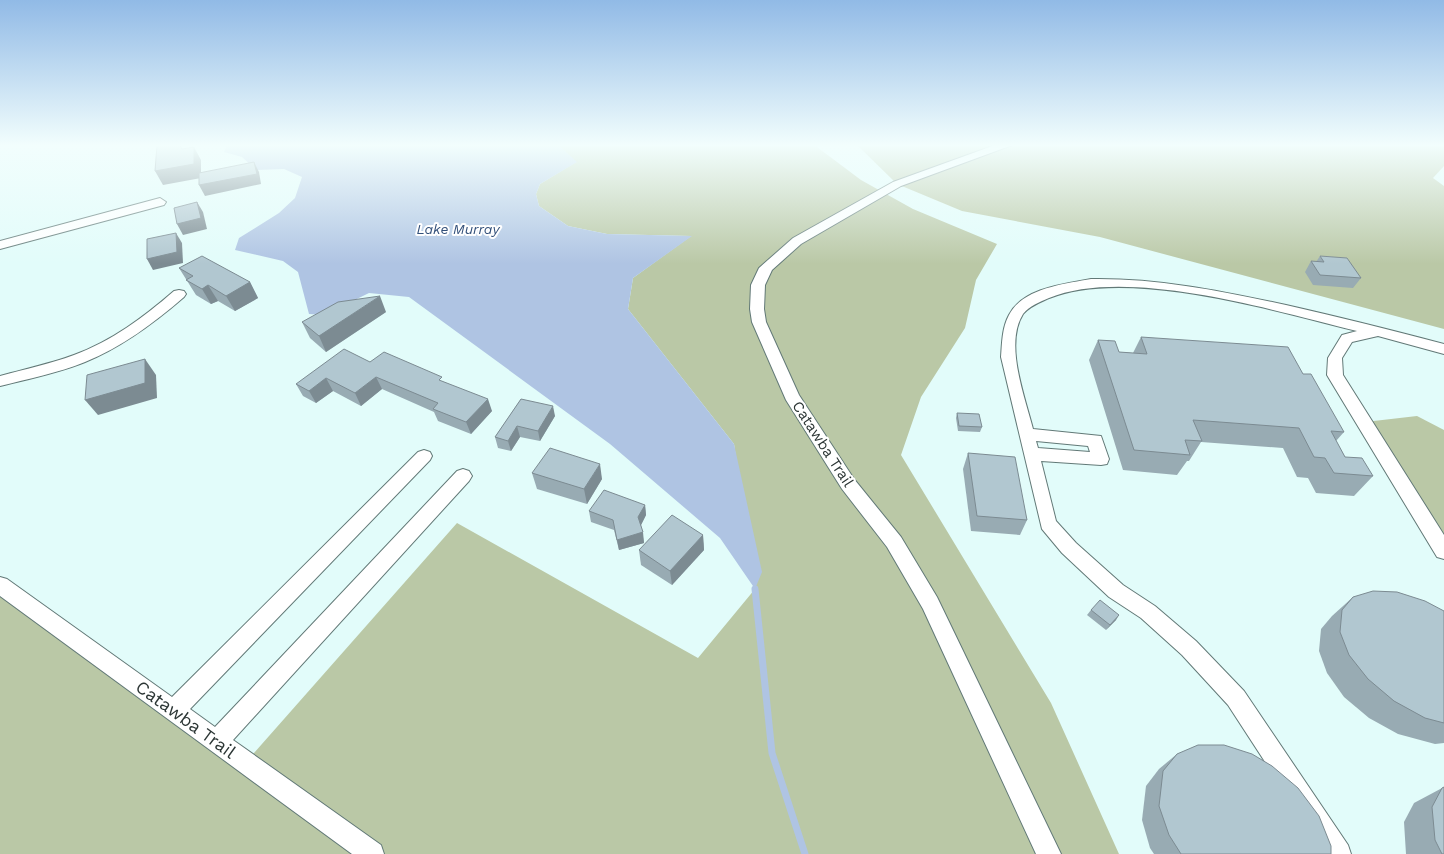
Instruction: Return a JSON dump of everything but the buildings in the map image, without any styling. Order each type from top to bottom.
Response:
[{"type":"street","name":"Catawba Trail","points":[[897,184],[797,241],[766,268],[758,285],[756,309],[759,322],[792,396],[848,484],[894,542],[930,603],[1049,854]]},
{"type":"street","points":[[0,245],[160,202]]},
{"type":"street","points":[[1339,854],[1236,698],[1189,648],[1148,612],[1116,591],[1069,548],[1048,524],[1008,357],[1010,330],[1021,307],[1050,291],[1086,283],[1140,284],[1201,291],[1444,349]]},
{"type":"street","points":[[0,381],[78,359],[102,348],[146,322],[179,294]]},
{"type":"street","points":[[1383,333],[1365,333],[1347,338],[1335,358],[1335,375],[1444,551]]},
{"type":"street","points":[[1026,434],[1095,440],[1101,459],[1031,454]]},
{"type":"street","points":[[174,710],[424,456]]},
{"type":"street","points":[[217,741],[464,476]]},
{"type":"street","name":"Catawba Trail","points":[[0,585],[372,854]]},
{"type":"green space","points":[[540,184],[868,184],[913,209],[997,244],[976,280],[965,328],[921,397],[901,455],[1051,703],[1119,854],[0,854],[0,585],[246,762],[457,523],[698,658],[755,589],[734,444],[628,309],[633,278],[691,236],[607,234],[568,226],[539,206],[536,194]]},
{"type":"green space","points":[[897,184],[1441,184],[1444,186],[1444,329],[1100,237],[962,211]]},
{"type":"green space","points":[[1417,416],[1444,430],[1444,551],[1365,422]]},
{"type":"water","name":"Lake Murray","points":[[300,184],[540,184],[536,194],[539,206],[568,226],[607,234],[692,236],[633,278],[628,309],[734,444],[762,572],[755,589],[720,538],[610,444],[409,297],[369,293],[324,315],[309,314],[298,272],[283,261],[235,250],[239,238],[279,213],[295,198]]},
{"type":"waterway","points":[[755,589],[772,753],[805,854]]}]
